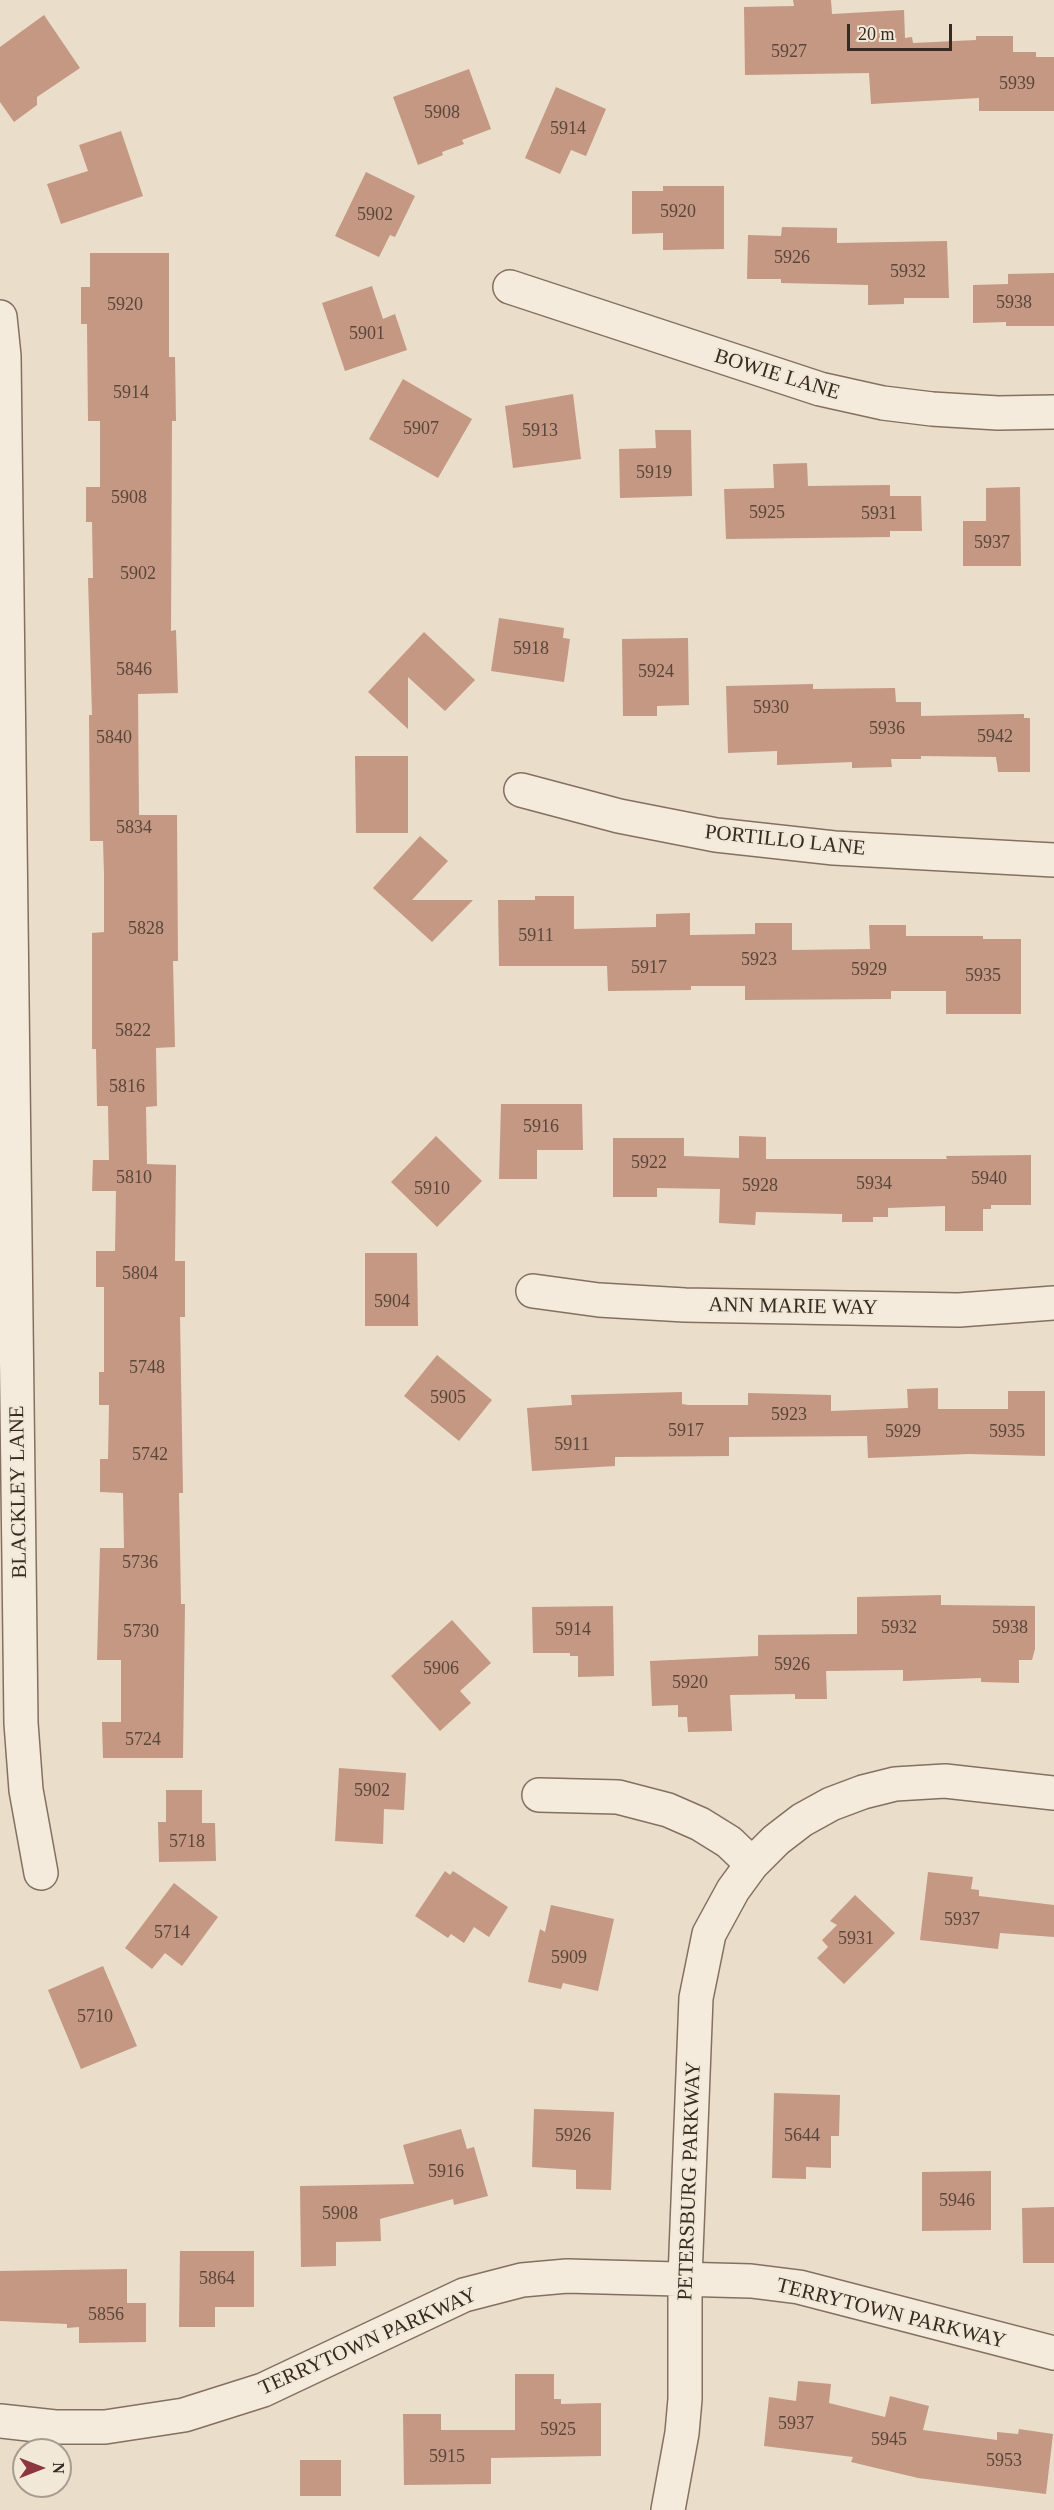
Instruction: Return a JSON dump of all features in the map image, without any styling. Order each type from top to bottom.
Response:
[{"type":"street","name":"BOWIE LANE","points":[[510,287],[820,390],[883,403],[932,409],[998,413],[1054,412]]},
{"type":"street","name":"BLACKLEY LANE","points":[[0,317],[4,368],[8,1330],[21,1723],[26,1790],[41,1873]]},
{"type":"street","name":"PORTILLO LANE","points":[[521,790],[619,816],[716,835],[834,848],[1054,860]]},
{"type":"street","name":"ANN MARIE WAY","points":[[533,1291],[599,1300],[685,1305],[959,1310],[1054,1302]]},
{"type":"street","name":"PETERSBURG PARKWAY","points":[[668,2510],[685,2399],[685,2278],[698,1982],[709,1935],[733,1890],[752,1864],[776,1840],[802,1820],[831,1804],[879,1787],[913,1782],[945,1781],[1054,1793]]},
{"type":"street","points":[[539,1795],[618,1797],[668,1810],[700,1824],[729,1842],[752,1864]]},
{"type":"street","name":"TERRYTOWN PARKWAY","points":[[0,2421],[39,2426],[89,2427],[168,2419],[263,2390],[451,2301],[493,2287],[567,2276],[751,2281],[799,2287],[1054,2353]]},
{"type":"building","points":[[793,0],[831,0],[832,14],[904,10],[905,38],[912,37],[913,43],[976,40],[976,36],[1013,36],[1013,52],[1036,52],[1036,57],[1054,57],[1054,111],[979,111],[979,98],[871,104],[869,73],[745,75],[744,7],[794,6]]},
{"type":"building","points":[[44,15],[80,68],[37,97],[37,105],[14,122],[0,102],[0,47]]},
{"type":"building","points":[[469,69],[491,129],[462,140],[464,144],[442,152],[443,155],[418,165],[393,97]]},
{"type":"building","points":[[556,87],[606,109],[586,156],[571,150],[560,174],[525,158]]},
{"type":"building","points":[[121,131],[143,196],[61,224],[47,184],[88,171],[79,145]]},
{"type":"building","points":[[366,172],[415,196],[395,237],[390,235],[379,257],[335,236]]},
{"type":"building","points":[[663,186],[724,186],[724,249],[663,250],[663,233],[632,234],[632,191],[663,191]]},
{"type":"building","points":[[782,227],[837,228],[837,243],[947,241],[949,298],[904,298],[904,304],[868,305],[868,285],[781,283],[781,279],[747,279],[748,235],[781,236]]},
{"type":"building","points":[[90,253],[169,253],[169,357],[175,357],[176,421],[172,421],[171,631],[176,630],[178,693],[138,694],[139,815],[177,815],[178,961],[173,961],[175,1047],[156,1048],[157,1106],[146,1107],[147,1164],[176,1165],[175,1261],[185,1261],[185,1317],[180,1317],[183,1493],[179,1493],[181,1604],[185,1604],[183,1758],[103,1758],[102,1722],[121,1722],[121,1660],[97,1660],[100,1548],[124,1548],[123,1493],[100,1492],[100,1459],[108,1459],[109,1405],[99,1405],[99,1372],[104,1372],[104,1287],[96,1287],[96,1251],[115,1251],[116,1191],[92,1191],[93,1160],[109,1160],[108,1106],[97,1106],[96,1049],[92,1049],[92,933],[104,932],[104,874],[103,841],[90,841],[89,715],[92,715],[88,578],[93,578],[92,522],[86,522],[86,487],[100,487],[100,421],[88,421],[87,324],[81,324],[81,287],[90,287]]},
{"type":"building","points":[[1054,273],[1054,326],[1006,326],[1006,322],[973,323],[973,285],[1008,284],[1008,274]]},
{"type":"building","points":[[372,286],[383,319],[395,314],[407,350],[345,371],[322,303]]},
{"type":"building","points":[[403,379],[472,419],[438,478],[369,439]]},
{"type":"building","points":[[573,394],[581,459],[513,468],[505,406]]},
{"type":"building","points":[[655,430],[691,430],[692,496],[620,498],[619,449],[656,448]]},
{"type":"building","points":[[807,463],[808,486],[890,485],[890,496],[921,496],[922,531],[890,531],[890,537],[726,539],[724,489],[774,488],[773,464]]},
{"type":"building","points":[[1020,487],[1021,566],[963,566],[963,521],[986,521],[986,488]]},
{"type":"building","points":[[499,618],[564,628],[563,638],[570,639],[564,682],[491,671]]},
{"type":"building","points":[[424,632],[475,680],[445,711],[408,677],[408,729],[368,692]]},
{"type":"building","points":[[688,638],[689,705],[657,706],[657,716],[623,716],[622,639]]},
{"type":"building","points":[[813,684],[813,689],[895,688],[896,702],[921,702],[921,716],[1024,714],[1024,718],[1030,718],[1030,772],[998,772],[996,757],[921,756],[921,759],[891,759],[892,767],[852,768],[852,762],[777,765],[777,751],[728,753],[726,686]]},
{"type":"building","points":[[355,756],[408,756],[408,833],[356,833]]},
{"type":"building","points":[[420,836],[448,861],[412,900],[473,900],[432,942],[373,888]]},
{"type":"building","points":[[535,896],[574,896],[574,929],[656,927],[656,914],[690,913],[690,935],[755,934],[755,923],[792,923],[792,950],[870,949],[869,925],[906,925],[906,936],[983,936],[983,939],[1021,939],[1021,1014],[946,1014],[946,991],[891,991],[891,999],[745,1000],[745,986],[691,986],[691,990],[608,991],[607,966],[499,966],[498,900],[535,900]]},
{"type":"building","points":[[501,1104],[582,1104],[583,1150],[537,1150],[537,1179],[499,1179]]},
{"type":"building","points":[[436,1136],[482,1181],[437,1227],[391,1182]]},
{"type":"building","points":[[739,1136],[766,1137],[766,1159],[947,1159],[946,1156],[1031,1155],[1031,1205],[991,1205],[991,1209],[983,1209],[983,1231],[945,1231],[945,1206],[888,1208],[888,1217],[873,1217],[873,1222],[842,1222],[842,1214],[756,1212],[755,1225],[719,1223],[720,1189],[657,1188],[657,1197],[613,1197],[613,1138],[684,1138],[684,1156],[739,1158]]},
{"type":"building","points":[[365,1253],[417,1253],[418,1326],[365,1326]]},
{"type":"building","points":[[437,1355],[492,1400],[459,1441],[404,1396]]},
{"type":"building","points":[[938,1388],[938,1409],[1008,1409],[1008,1391],[1045,1391],[1045,1456],[969,1454],[868,1458],[867,1436],[729,1437],[729,1456],[615,1457],[615,1466],[532,1471],[527,1408],[572,1405],[571,1395],[682,1392],[682,1404],[748,1405],[748,1393],[831,1395],[831,1411],[908,1408],[907,1389]]},
{"type":"building","points":[[941,1595],[941,1605],[1035,1606],[1035,1649],[1032,1660],[1019,1660],[1019,1683],[981,1682],[981,1678],[903,1681],[903,1670],[826,1671],[827,1699],[795,1699],[795,1694],[730,1695],[732,1731],[688,1732],[687,1717],[678,1717],[678,1705],[652,1706],[650,1661],[758,1656],[758,1635],[857,1634],[857,1597]]},
{"type":"building","points":[[613,1606],[614,1676],[578,1677],[578,1656],[570,1656],[570,1653],[533,1653],[532,1607]]},
{"type":"building","points":[[452,1620],[491,1663],[460,1691],[471,1703],[440,1731],[391,1676]]},
{"type":"building","points":[[339,1768],[406,1773],[404,1810],[384,1809],[383,1844],[335,1841]]},
{"type":"building","points":[[166,1790],[202,1790],[202,1823],[215,1823],[216,1861],[159,1862],[158,1822],[166,1822]]},
{"type":"building","points":[[445,1871],[450,1875],[453,1871],[508,1907],[489,1937],[474,1927],[464,1943],[451,1934],[448,1938],[415,1916]]},
{"type":"building","points":[[928,1872],[973,1877],[971,1889],[979,1890],[979,1896],[1054,1905],[1054,1937],[1000,1933],[998,1949],[920,1940]]},
{"type":"building","points":[[174,1883],[218,1917],[182,1966],[165,1953],[152,1969],[125,1948]]},
{"type":"building","points":[[855,1895],[895,1933],[844,1984],[817,1958],[828,1947],[822,1940],[837,1925],[830,1921]]},
{"type":"building","points":[[551,1905],[614,1919],[598,1991],[563,1983],[561,1989],[528,1982],[540,1929],[545,1932]]},
{"type":"building","points":[[103,1966],[137,2046],[81,2069],[48,1990]]},
{"type":"building","points":[[774,2093],[840,2095],[839,2136],[831,2136],[831,2168],[806,2167],[806,2179],[772,2178]]},
{"type":"building","points":[[534,2109],[614,2112],[611,2190],[576,2189],[576,2170],[532,2167]]},
{"type":"building","points":[[461,2129],[467,2149],[474,2147],[488,2196],[454,2205],[453,2199],[380,2219],[381,2241],[336,2242],[336,2266],[301,2267],[300,2186],[414,2184],[403,2145]]},
{"type":"building","points":[[991,2171],[991,2230],[922,2231],[922,2172]]},
{"type":"building","points":[[1054,2207],[1054,2263],[1023,2263],[1022,2208]]},
{"type":"building","points":[[180,2251],[254,2251],[254,2307],[215,2307],[215,2327],[179,2327]]},
{"type":"building","points":[[127,2269],[127,2303],[146,2303],[146,2342],[79,2343],[79,2327],[67,2328],[67,2324],[0,2321],[0,2271]]},
{"type":"building","points":[[515,2374],[554,2374],[554,2399],[561,2399],[561,2404],[601,2403],[601,2456],[491,2458],[491,2484],[404,2485],[403,2414],[441,2414],[441,2430],[515,2430]]},
{"type":"building","points":[[798,2381],[831,2384],[829,2403],[885,2417],[890,2396],[929,2406],[923,2430],[997,2440],[997,2432],[1018,2434],[1019,2429],[1053,2434],[1046,2494],[918,2478],[851,2462],[853,2457],[764,2446],[769,2397],[796,2401]]},
{"type":"building","points":[[300,2460],[341,2460],[341,2496],[300,2496]]}]
